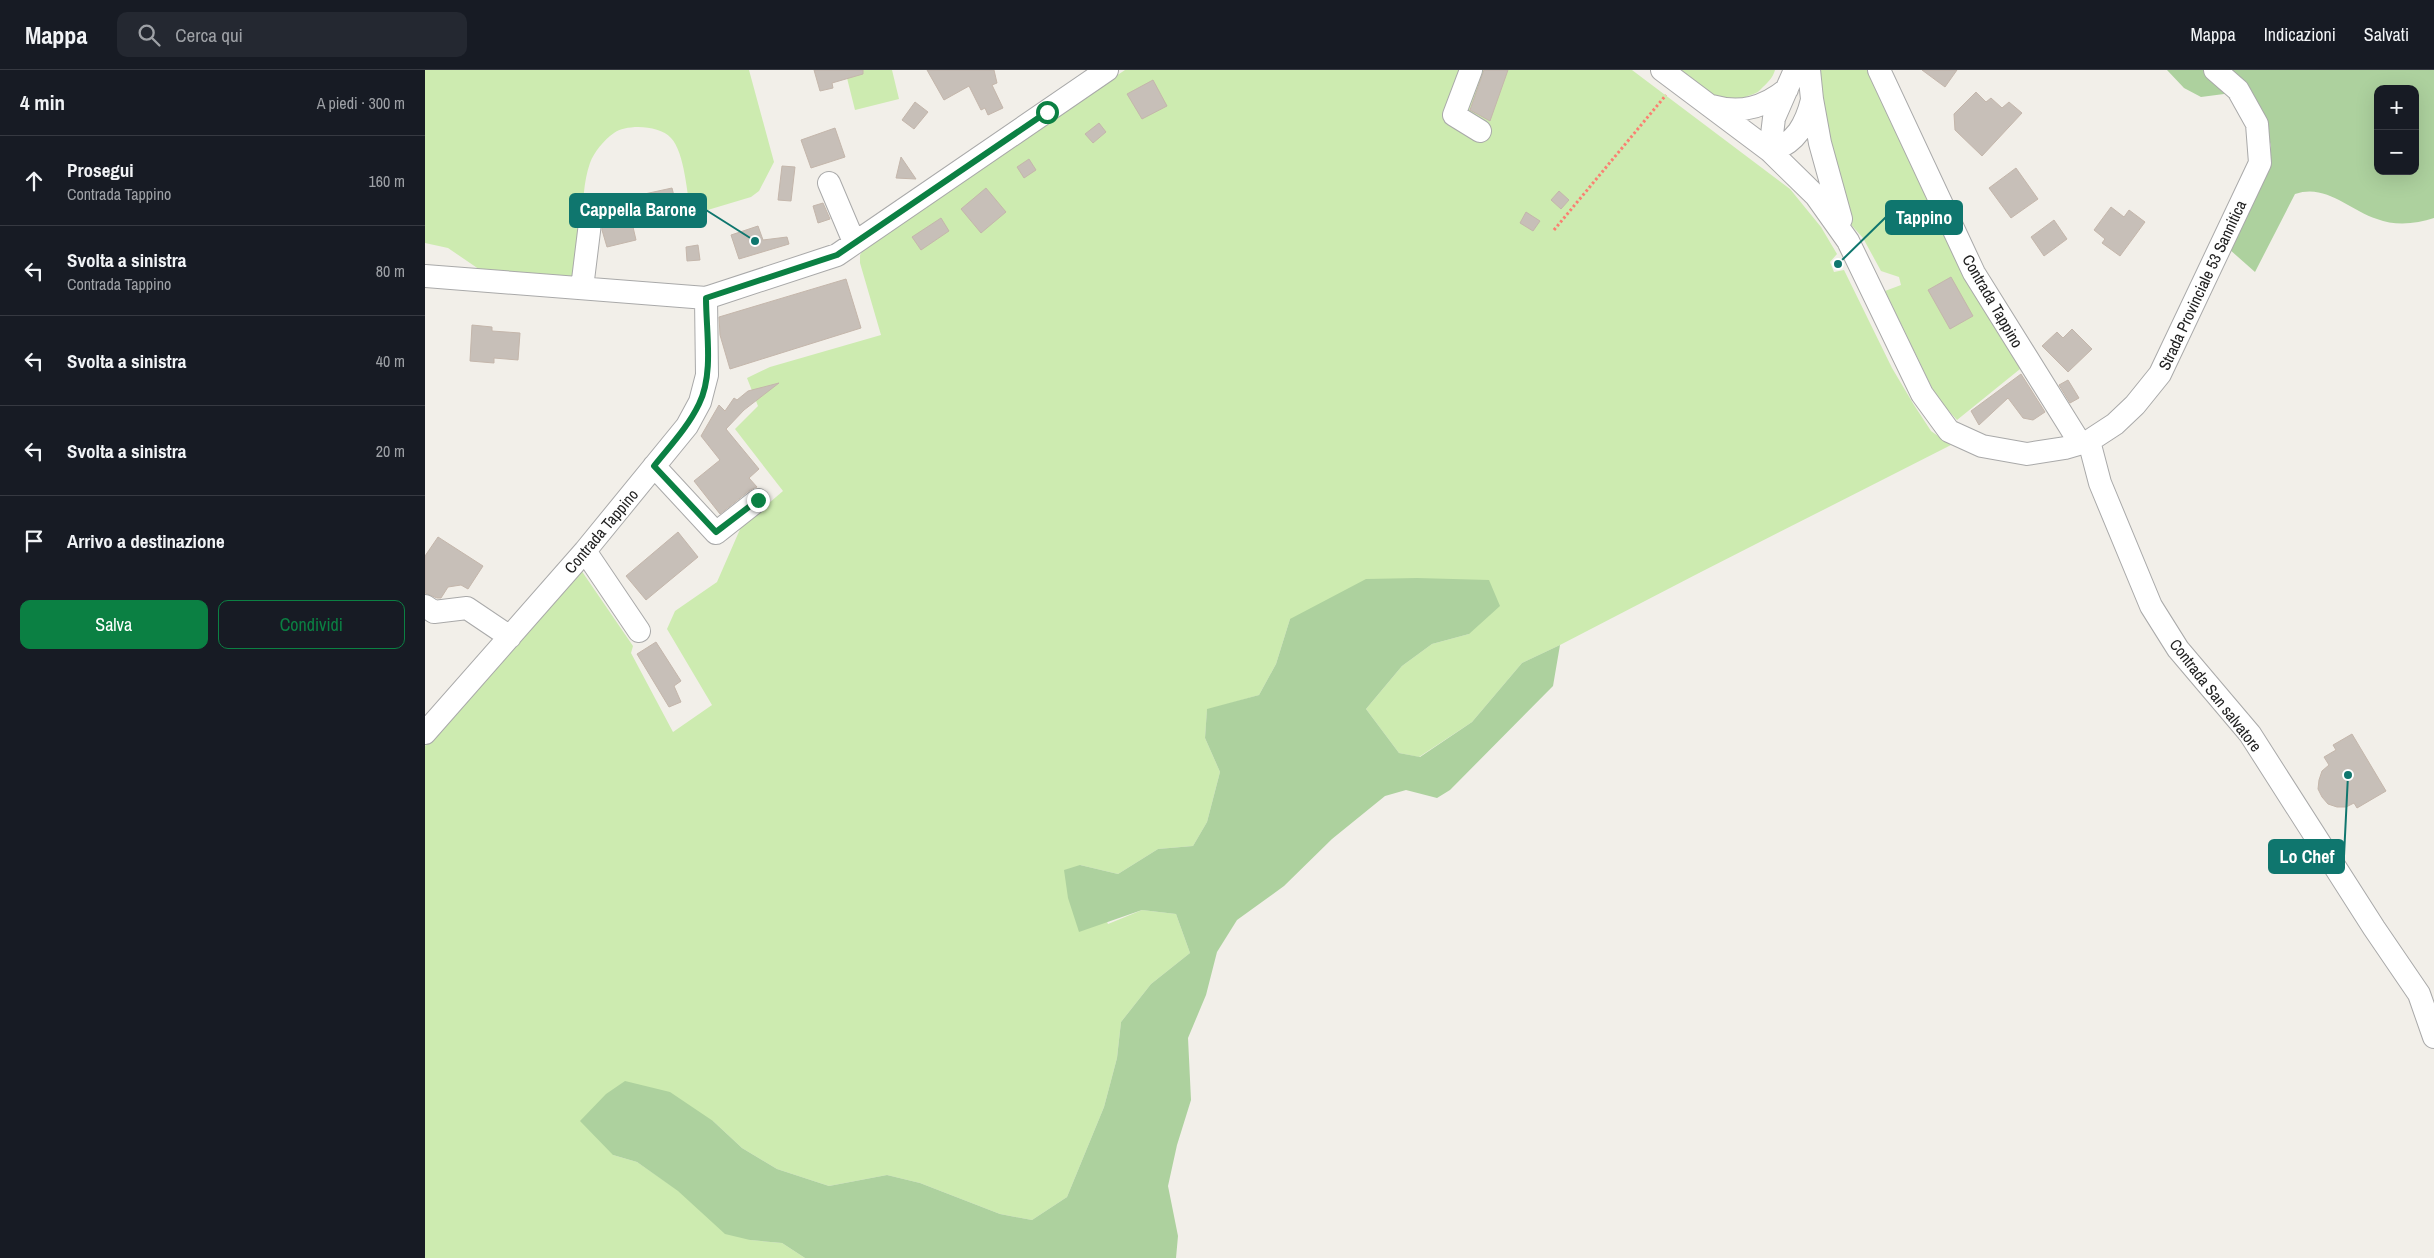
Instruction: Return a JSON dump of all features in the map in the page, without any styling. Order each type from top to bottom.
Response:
[{"type":"street","points":[[425,276],[706,298],[837,255],[1107,70]]},
{"type":"street","points":[[1471,70],[1454,115],[1479,131]]},
{"type":"street","points":[[1809,70],[1812,99],[1826,168],[1848,241]]},
{"type":"street","name":"Contrada Tappino","points":[[1879,70],[1974,273],[2084,442]]},
{"type":"street","name":"Strada Provinciale 53 Sannitica","points":[[1669,76],[1770,151],[1816,196],[1848,241],[1921,394],[1949,432],[1982,446],[2027,454],[2065,448],[2084,442],[2122,418],[2160,374],[2260,163],[2257,124],[2239,90],[2215,70]]},
{"type":"street","points":[[1791,79],[1774,118],[1770,151],[1787,144],[1796,136],[1806,117],[1812,99]]},
{"type":"street","points":[[1709,105],[1731,110],[1753,108],[1773,100],[1791,79]]},
{"type":"street","points":[[829,183],[854,242]]},
{"type":"street","points":[[582,288],[591,215]]},
{"type":"street","name":"Contrada Tappino","points":[[425,733],[585,551],[687,426],[700,402],[707,375],[706,298]]},
{"type":"street","name":"Contrada San salvatore","points":[[2084,442],[2151,606],[2178,648],[2250,734],[2374,928],[2419,994],[2434,1037]]},
{"type":"street","points":[[654,466],[716,532],[758,500]]},
{"type":"street","points":[[585,551],[639,631]]},
{"type":"street","points":[[425,606],[434,612],[467,608],[510,637]]},
{"type":"path","points":[[1554,230],[1669,76]]},
{"type":"green space","points":[[425,70],[749,70],[774,162],[759,191],[751,197],[691,215],[685,175],[676,145],[671,138],[659,130],[651,128],[635,127],[620,130],[607,139],[597,151],[590,163],[587,175],[582,221],[583,281],[489,276],[448,248],[425,243]]},
{"type":"green space","points":[[845,70],[892,70],[899,99],[855,110]]},
{"type":"green space","points":[[1125,70],[1632,70],[1790,189],[1821,227],[1837,254],[1830,262],[1834,272],[1844,270],[1892,368],[1914,405],[1931,431],[1951,445],[1522,663],[1472,722],[1419,757],[1399,753],[1366,709],[1402,666],[1432,644],[1469,634],[1290,619],[1276,664],[1259,695],[1207,710],[1205,738],[1220,772],[1207,822],[1193,846],[1158,849],[1118,874],[1080,865],[1108,924],[1142,910],[1176,914],[1190,953],[1151,984],[1121,1022],[1117,1058],[1104,1107],[1067,1197],[1032,1220],[1000,1214],[920,1183],[887,1175],[829,1186],[777,1169],[742,1148],[713,1121],[613,1155],[637,1162],[750,1240],[782,1243],[805,1258],[425,1258],[425,746],[581,570],[633,646],[631,653],[673,732],[712,705],[667,629],[675,611],[717,582],[741,527],[783,491],[735,429],[758,406],[747,378],[770,367],[881,335],[860,263],[860,255],[867,244]]},
{"type":"green space","points":[[1678,70],[1775,70],[1773,76],[1758,92],[1738,99],[1728,99],[1710,93]]},
{"type":"green space","points":[[1819,70],[1870,70],[2025,365],[1957,420],[1937,398],[1885,291],[1901,285],[1899,277],[1881,271],[1863,238],[1846,219],[1821,109]]},
{"type":"green space","points":[[2167,70],[2434,70],[2434,218],[2413,223],[2391,223],[2367,215],[2327,195],[2317,192],[2295,194],[2255,272],[2229,249],[2264,179],[2271,146],[2262,112],[2235,76],[2224,94],[2201,97],[2184,88]]},
{"type":"green space","points":[[1366,579],[1489,580],[1500,606],[1469,634],[1432,644],[1402,666],[1366,709],[1399,753],[1420,757],[1472,722],[1522,663],[1560,645],[1553,686],[1450,790],[1437,798],[1406,790],[1385,796],[1332,839],[1284,886],[1237,920],[1217,952],[1206,995],[1188,1038],[1191,1100],[1177,1145],[1168,1186],[1178,1236],[1176,1258],[805,1258],[782,1243],[750,1240],[725,1234],[678,1191],[637,1162],[613,1155],[580,1121],[606,1094],[625,1081],[670,1092],[713,1121],[742,1148],[777,1169],[829,1186],[887,1175],[920,1183],[1000,1214],[1032,1220],[1067,1197],[1104,1107],[1117,1058],[1121,1022],[1151,984],[1190,953],[1176,914],[1142,910],[1079,932],[1068,898],[1064,870],[1080,865],[1118,874],[1158,849],[1193,846],[1207,822],[1220,772],[1205,738],[1207,709],[1259,695],[1276,664],[1290,619]]},
{"type":"building","points":[[814,70],[863,70],[863,74],[832,83],[833,88],[820,91]]},
{"type":"building","points":[[927,70],[994,70],[997,83],[992,85],[1003,108],[988,115],[985,108],[981,110],[969,86],[944,100]]},
{"type":"building","points":[[1484,70],[1508,70],[1490,121],[1470,110]]},
{"type":"building","points":[[1922,70],[1957,70],[1945,87]]},
{"type":"building","points":[[1153,80],[1167,106],[1142,119],[1127,94]]},
{"type":"building","points":[[1976,92],[1986,102],[1991,98],[2002,108],[2009,102],[2022,113],[1982,156],[1955,130],[1954,114]]},
{"type":"building","points":[[915,102],[928,112],[914,129],[902,120]]},
{"type":"building","points":[[1099,123],[1106,132],[1093,143],[1085,134]]},
{"type":"building","points":[[835,128],[845,157],[811,168],[801,140]]},
{"type":"building","points":[[901,157],[916,179],[896,178]]},
{"type":"building","points":[[1029,159],[1036,170],[1024,178],[1017,167]]},
{"type":"building","points":[[782,166],[795,167],[791,201],[778,200]]},
{"type":"building","points":[[2016,168],[2038,199],[2011,218],[1989,188]]},
{"type":"building","points":[[672,188],[679,216],[633,227],[636,240],[607,247],[602,230],[603,210],[611,208],[610,205],[627,201],[626,198]]},
{"type":"building","points":[[986,188],[1006,212],[981,233],[961,209]]},
{"type":"building","points":[[1559,191],[1569,200],[1561,209],[1551,200]]},
{"type":"building","points":[[823,203],[830,219],[818,223],[813,206]]},
{"type":"building","points":[[2111,207],[2124,217],[2129,210],[2145,222],[2120,256],[2102,243],[2105,239],[2094,230]]},
{"type":"building","points":[[1526,212],[1540,221],[1533,231],[1520,223]]},
{"type":"building","points":[[941,218],[949,231],[921,250],[912,237]]},
{"type":"building","points":[[2054,220],[2067,239],[2044,256],[2031,237]]},
{"type":"building","points":[[758,226],[763,240],[787,237],[789,244],[739,259],[731,235]]},
{"type":"building","points":[[698,245],[700,260],[687,261],[686,247]]},
{"type":"building","points":[[1951,277],[1973,316],[1950,329],[1928,290]]},
{"type":"building","points":[[846,279],[861,328],[730,369],[720,335],[719,317]]},
{"type":"building","points":[[472,325],[492,327],[492,331],[520,333],[518,360],[494,358],[494,363],[470,361]]},
{"type":"building","points":[[2072,329],[2092,349],[2068,372],[2042,346],[2057,332],[2063,338]]},
{"type":"building","points":[[2021,374],[2045,412],[2033,420],[2023,418],[2008,398],[1979,425],[1971,411]]},
{"type":"building","points":[[2068,380],[2079,398],[2070,403],[2059,385]]},
{"type":"building","points":[[779,383],[744,410],[726,429],[759,469],[749,478],[757,487],[750,490],[720,514],[694,481],[720,460],[701,436],[719,405],[725,411],[734,398],[737,400],[748,391]]},
{"type":"building","points":[[678,532],[698,557],[646,600],[626,576]]},
{"type":"building","points":[[438,537],[483,566],[468,589],[461,585],[448,587],[441,598],[425,593],[425,556]]},
{"type":"building","points":[[656,642],[681,681],[674,686],[681,702],[669,707],[637,654]]},
{"type":"building","points":[[2352,734],[2386,791],[2357,808],[2354,803],[2346,807],[2337,807],[2328,804],[2322,797],[2318,789],[2319,780],[2322,771],[2329,765],[2324,757],[2336,750],[2333,745]]},
{"type":"place","name":"Cappella Barone","points":[[755,241]]},
{"type":"place","name":"Tappino","points":[[1838,264]]},
{"type":"place","name":"Lo Chef","points":[[2348,775]]},
{"type":"route","points":[[758,500],[716,532],[654,466],[687,426],[700,402],[707,375],[706,298],[837,255],[1047,112]]}]
